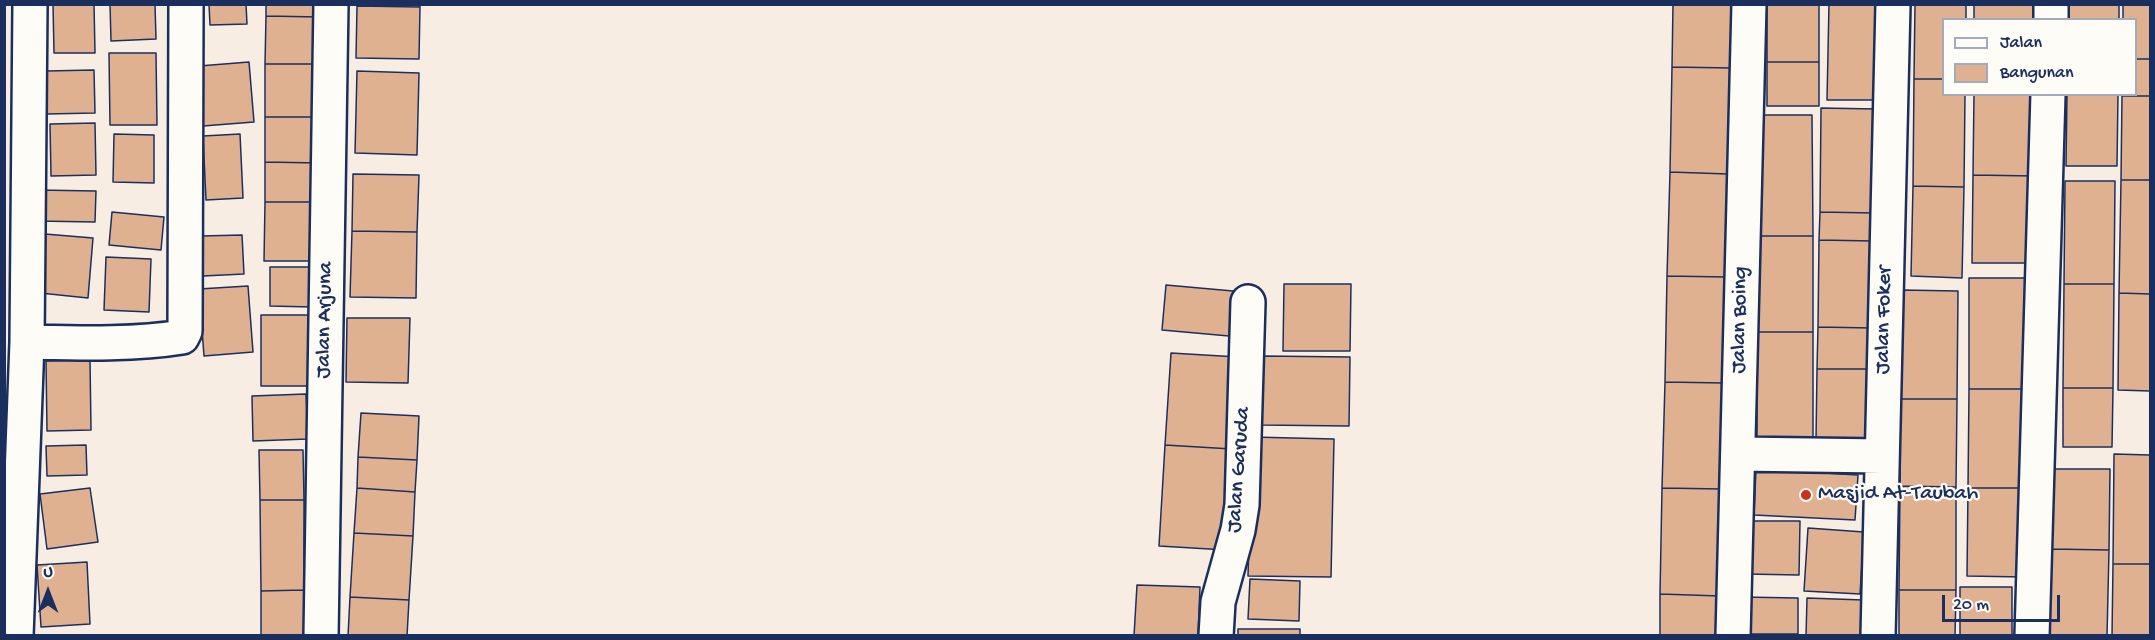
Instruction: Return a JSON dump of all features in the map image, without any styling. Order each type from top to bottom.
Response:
[{"type":"street","points":[[16,636],[10,587],[27,342],[17,51],[30,4]]},
{"type":"street","points":[[27,342],[166,340],[182,337],[185,331],[186,4]]},
{"type":"street","name":"Jalan Arjuna","points":[[321,636],[331,4]]},
{"type":"street","name":"Jalan Boing","points":[[1733,636],[1749,4]]},
{"type":"street","name":"Jalan Foker","points":[[1878,636],[1893,4]]},
{"type":"street","points":[[2032,636],[2048,96]]},
{"type":"street","name":"Jalan Garuda","points":[[1216,636],[1218,602],[1238,530],[1242,505],[1248,302]]},
{"type":"street","points":[[1738,454],[1882,456]]},
{"type":"building","points":[[53,4],[94,4],[95,53],[54,53]]},
{"type":"building","points":[[110,4],[155,4],[156,39],[111,41]]},
{"type":"building","points":[[209,4],[246,4],[247,24],[210,25]]},
{"type":"building","points":[[266,4],[320,4],[319,17],[266,16]]},
{"type":"building","points":[[357,4],[420,4],[420,7],[357,6]]},
{"type":"building","points":[[1673,4],[1732,4],[1731,68],[1672,67]]},
{"type":"building","points":[[1767,4],[1819,4],[1819,62],[1767,62]]},
{"type":"building","points":[[1829,4],[1881,4],[1880,100],[1827,100]]},
{"type":"building","points":[[1915,4],[1966,4],[1966,18],[1942,18],[1942,79],[1914,79]]},
{"type":"building","points":[[1974,4],[2036,4],[2036,18],[1974,18]]},
{"type":"building","points":[[2068,4],[2119,4],[2119,18],[2068,18]]},
{"type":"building","points":[[2123,4],[2150,4],[2150,59],[2137,59],[2137,18],[2123,18]]},
{"type":"building","points":[[357,6],[420,7],[419,59],[356,58]]},
{"type":"building","points":[[266,16],[319,17],[319,64],[265,64]]},
{"type":"building","points":[[109,53],[156,53],[157,125],[110,125]]},
{"type":"building","points":[[2137,59],[2150,59],[2150,96],[2137,96]]},
{"type":"building","points":[[249,62],[254,122],[203,126],[199,66]]},
{"type":"building","points":[[1767,62],[1819,62],[1819,106],[1767,106]]},
{"type":"building","points":[[265,64],[319,64],[319,117],[265,117]]},
{"type":"building","points":[[1672,67],[1731,68],[1728,174],[1670,172]]},
{"type":"building","points":[[94,70],[95,113],[46,114],[46,71]]},
{"type":"building","points":[[357,71],[419,73],[417,155],[355,153]]},
{"type":"building","points":[[1914,79],[1942,79],[1942,96],[1965,96],[1964,187],[1913,186]]},
{"type":"building","points":[[1974,96],[2035,96],[2034,176],[1973,175]]},
{"type":"building","points":[[2067,96],[2118,96],[2117,166],[2066,166]]},
{"type":"building","points":[[2122,96],[2150,96],[2150,180],[2121,180]]},
{"type":"building","points":[[1821,108],[1876,109],[1874,213],[1820,212]]},
{"type":"building","points":[[1756,115],[1812,115],[1813,236],[1756,236]]},
{"type":"building","points":[[265,117],[319,117],[318,163],[265,162]]},
{"type":"building","points":[[95,123],[96,175],[51,176],[50,124]]},
{"type":"building","points":[[114,134],[154,135],[154,183],[113,182]]},
{"type":"building","points":[[240,134],[243,198],[206,200],[203,136]]},
{"type":"building","points":[[265,162],[320,163],[320,202],[265,202]]},
{"type":"building","points":[[1670,172],[1728,174],[1726,277],[1667,276]]},
{"type":"building","points":[[353,174],[419,175],[417,232],[352,231]]},
{"type":"building","points":[[1973,175],[2034,176],[2033,263],[1972,263]]},
{"type":"building","points":[[2121,180],[2150,180],[2150,294],[2119,293]]},
{"type":"building","points":[[2065,181],[2115,181],[2114,284],[2064,284]]},
{"type":"building","points":[[1913,186],[1964,187],[1962,278],[1911,276]]},
{"type":"building","points":[[37,190],[96,191],[95,222],[37,221]]},
{"type":"building","points":[[265,202],[320,202],[319,261],[264,261]]},
{"type":"building","points":[[112,212],[164,217],[161,250],[109,245]]},
{"type":"building","points":[[1820,212],[1874,213],[1873,241],[1819,240]]},
{"type":"building","points":[[352,231],[417,232],[416,298],[350,297]]},
{"type":"building","points":[[45,234],[93,238],[88,298],[40,293]]},
{"type":"building","points":[[242,235],[244,274],[203,276],[201,236]]},
{"type":"building","points":[[1756,236],[1813,236],[1813,332],[1757,332]]},
{"type":"building","points":[[1819,240],[1873,241],[1872,328],[1818,327]]},
{"type":"building","points":[[106,257],[151,259],[149,312],[104,310]]},
{"type":"building","points":[[270,267],[312,267],[312,307],[270,306]]},
{"type":"building","points":[[1667,276],[1726,277],[1724,383],[1665,382]]},
{"type":"building","points":[[1969,278],[2025,278],[2024,389],[1969,389]]},
{"type":"building","points":[[1284,284],[1351,284],[1350,351],[1283,351]]},
{"type":"building","points":[[2064,284],[2114,284],[2113,388],[2063,388]]},
{"type":"building","points":[[1166,285],[1233,291],[1229,336],[1162,330]]},
{"type":"building","points":[[248,286],[253,352],[204,356],[199,289]]},
{"type":"building","points":[[1901,290],[1958,291],[1957,399],[1900,399]]},
{"type":"building","points":[[2119,293],[2150,294],[2150,391],[2118,390]]},
{"type":"building","points":[[261,315],[311,315],[311,386],[261,386]]},
{"type":"building","points":[[347,318],[410,318],[408,383],[346,382]]},
{"type":"building","points":[[1818,327],[1872,328],[1871,369],[1817,369]]},
{"type":"building","points":[[1757,332],[1813,332],[1813,441],[1757,441]]},
{"type":"building","points":[[1171,353],[1238,357],[1232,449],[1165,445]]},
{"type":"building","points":[[1262,356],[1350,357],[1349,426],[1261,425]]},
{"type":"building","points":[[90,360],[91,430],[47,431],[46,361]]},
{"type":"building","points":[[1817,369],[1871,369],[1870,441],[1816,440]]},
{"type":"building","points":[[1665,382],[1724,383],[1722,489],[1662,488]]},
{"type":"building","points":[[2063,388],[2113,388],[2112,447],[2063,447]]},
{"type":"building","points":[[1969,389],[2024,389],[2024,488],[1968,488]]},
{"type":"building","points":[[306,394],[308,439],[253,441],[252,396]]},
{"type":"building","points":[[1900,399],[1957,399],[1956,487],[1900,486]]},
{"type":"building","points":[[361,413],[419,416],[417,460],[358,457]]},
{"type":"building","points":[[1252,437],[1334,439],[1331,577],[1248,576]]},
{"type":"building","points":[[86,445],[87,475],[47,476],[46,446]]},
{"type":"building","points":[[1165,445],[1232,449],[1226,550],[1159,546]]},
{"type":"building","points":[[259,450],[303,450],[304,500],[260,500]]},
{"type":"building","points":[[2114,454],[2150,455],[2150,564],[2113,564]]},
{"type":"building","points":[[358,457],[417,460],[415,492],[357,488]]},
{"type":"building","name":"Masjid At-Taubah","points":[[1756,469],[1858,475],[1855,520],[1754,515]]},
{"type":"building","points":[[2052,469],[2110,469],[2109,550],[2051,549]]},
{"type":"building","points":[[1900,486],[1956,487],[1956,590],[1899,590]]},
{"type":"building","points":[[90,488],[98,542],[47,549],[40,494]]},
{"type":"building","points":[[357,488],[415,492],[413,536],[354,533]]},
{"type":"building","points":[[1662,488],[1722,489],[1720,596],[1660,594]]},
{"type":"building","points":[[1968,488],[2024,488],[2024,577],[1967,576]]},
{"type":"building","points":[[260,500],[304,500],[304,590],[261,591]]},
{"type":"building","points":[[1746,521],[1800,521],[1799,575],[1745,574]]},
{"type":"building","points":[[1808,528],[1864,532],[1860,594],[1804,591]]},
{"type":"building","points":[[354,533],[413,536],[409,600],[350,597]]},
{"type":"building","points":[[2051,549],[2109,550],[2107,636],[2050,636]]},
{"type":"building","points":[[87,562],[90,624],[41,627],[37,565]]},
{"type":"building","points":[[2113,564],[2150,564],[2150,636],[2112,636]]},
{"type":"building","points":[[1250,579],[1300,581],[1299,621],[1248,619]]},
{"type":"building","points":[[1137,585],[1200,587],[1198,636],[1134,636]]},
{"type":"building","points":[[1960,587],[2012,587],[2012,636],[1960,636]]},
{"type":"building","points":[[304,590],[305,636],[261,636],[261,591]]},
{"type":"building","points":[[1899,590],[1956,590],[1955,636],[1899,636]]},
{"type":"building","points":[[1660,594],[1720,596],[1719,636],[1660,636]]},
{"type":"building","points":[[350,597],[409,600],[407,636],[348,636]]},
{"type":"building","points":[[1741,597],[1798,598],[1798,634],[1740,634]]},
{"type":"building","points":[[1807,598],[1863,600],[1861,636],[1806,636]]},
{"type":"building","points":[[1238,629],[1300,629],[1300,636],[1238,636]]},
{"type":"place","name":"Masjid At-Taubah","points":[[1806,495]]}]
